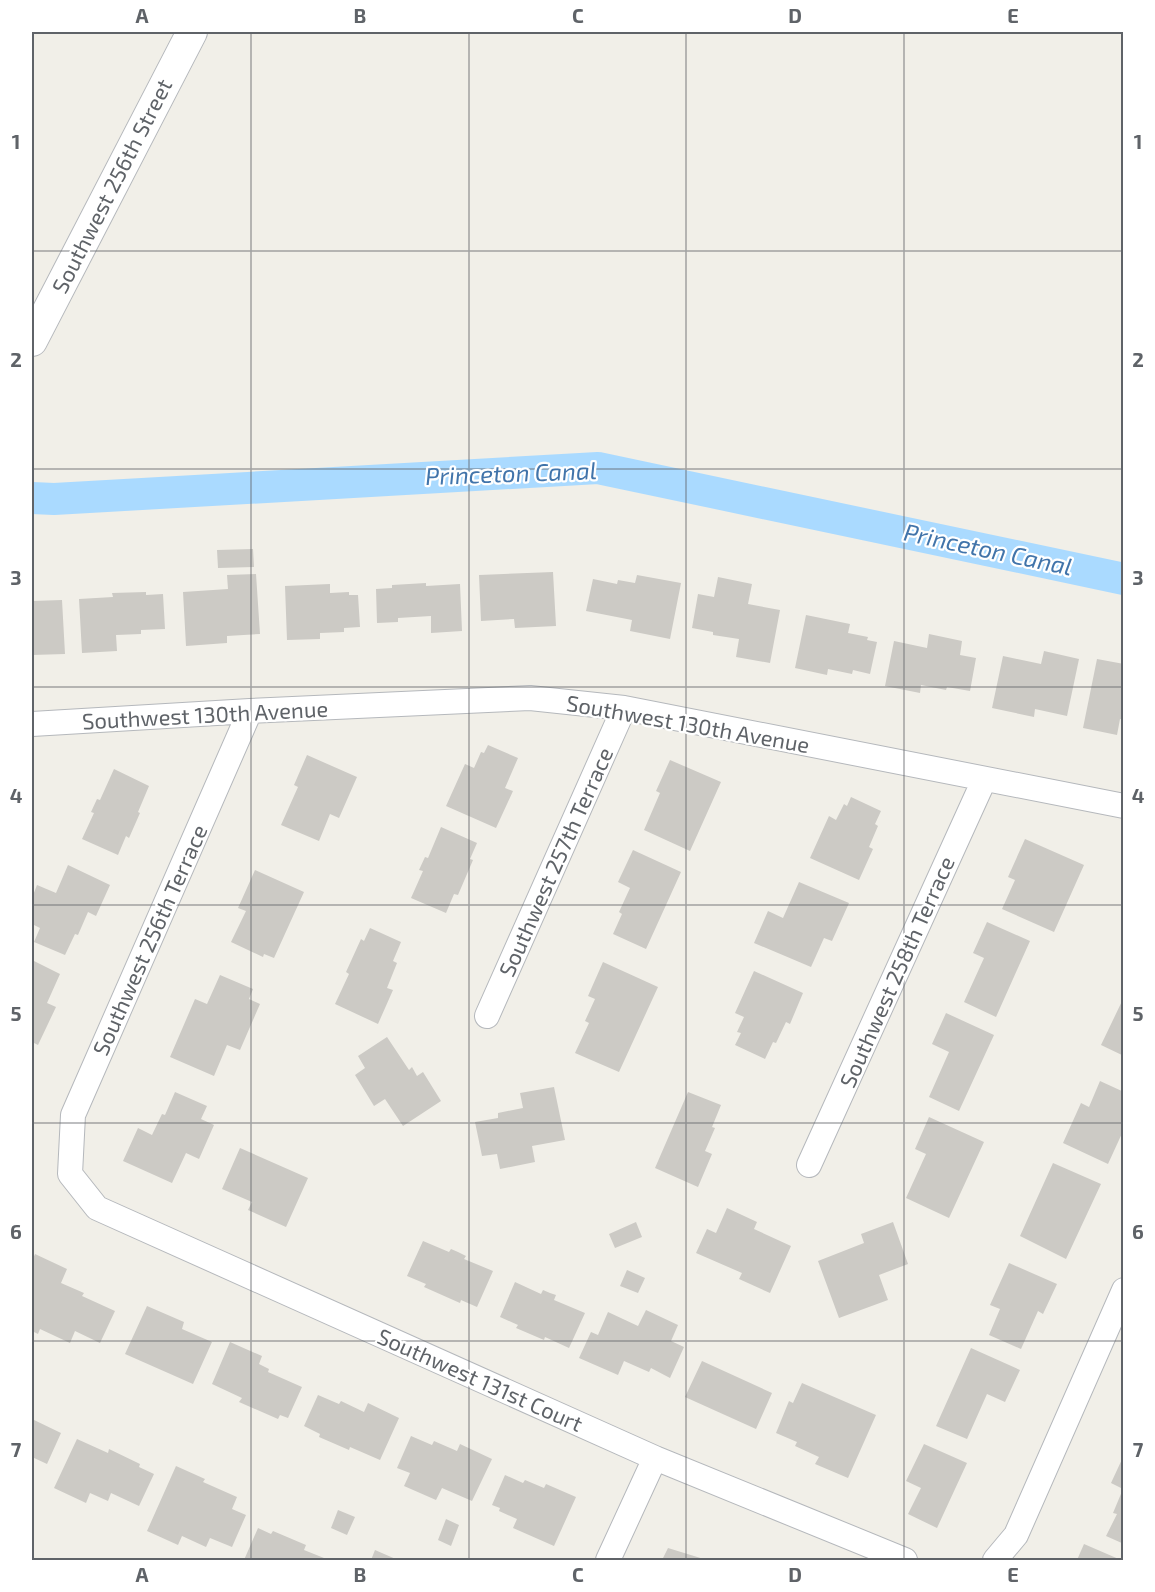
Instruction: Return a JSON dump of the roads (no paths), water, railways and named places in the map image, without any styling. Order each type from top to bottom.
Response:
[{"type":"street","name":"Southwest 256th Street","points":[[32,341],[192,32]]},
{"type":"street","name":"Southwest 130th Avenue","points":[[32,724],[530,698],[624,708],[1124,806]]},
{"type":"street","name":"Southwest 257th Terrace","points":[[488,1016],[624,708]]},
{"type":"street","name":"Southwest 256th Terrace","points":[[70,1174],[73,1115],[250,711]]},
{"type":"street","name":"Southwest 258th Terrace","points":[[809,1165],[984,780]]},
{"type":"street","name":"Southwest 131st Court","points":[[70,1174],[97,1208],[655,1458],[905,1560]]},
{"type":"street","points":[[995,1560],[1016,1534],[1124,1290]]},
{"type":"street","points":[[608,1560],[655,1458]]},
{"type":"waterway","name":"Princeton Canal","points":[[32,498],[54,499],[598,468],[1124,579]]}]
